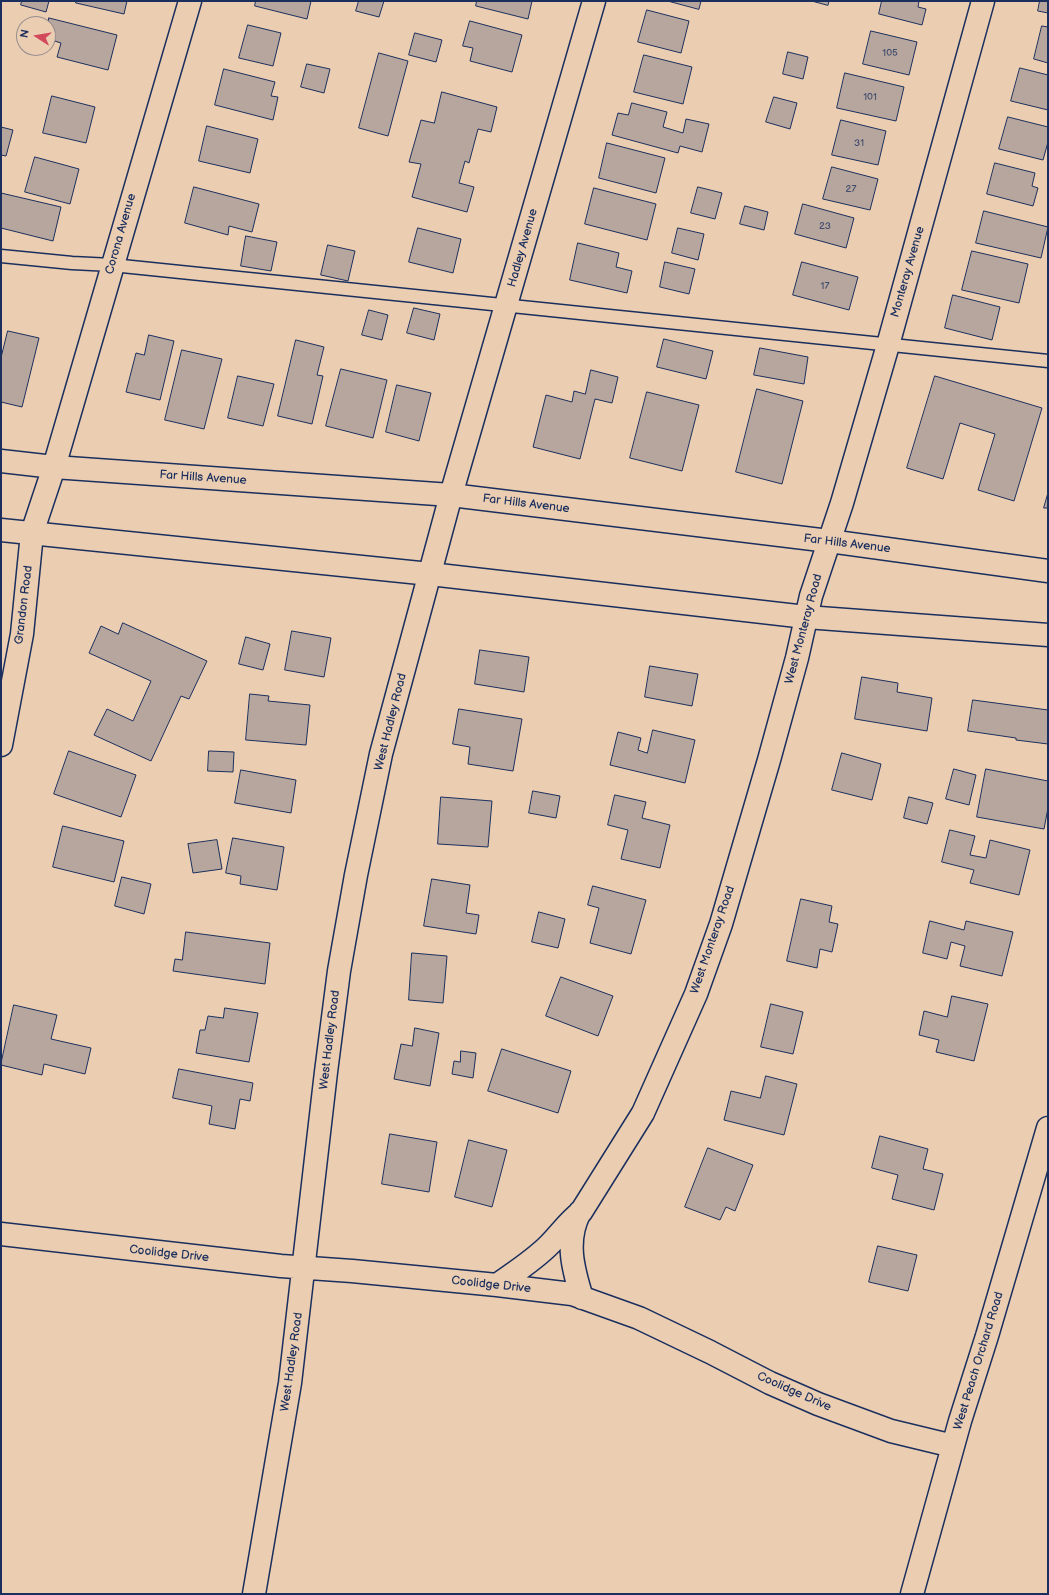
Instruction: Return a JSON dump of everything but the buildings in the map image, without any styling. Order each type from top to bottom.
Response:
[{"type":"street","name":"Corona Avenue","points":[[54,467],[190,1]]},
{"type":"street","name":"Hadley Avenue","points":[[451,495],[594,1]]},
{"type":"street","name":"Monteray Avenue","points":[[829,541],[842,503],[888,345],[983,1]]},
{"type":"street","name":"Far Hills Avenue","points":[[1,461],[54,467],[451,495],[829,541],[1048,571]]},
{"type":"street","name":"Grandon Road","points":[[1,745],[22,634],[32,533],[54,467]]},
{"type":"street","name":"West Hadley Road","points":[[254,1594],[290,1384],[339,971],[356,875],[381,754],[451,495]]},
{"type":"street","points":[[1,530],[430,574],[806,617],[1048,635]]},
{"type":"street","name":"West Monteray Road","points":[[497,1285],[530,1262],[549,1244],[568,1221],[581,1212],[643,1113],[696,994],[721,924],[769,760],[811,596],[829,541]]},
{"type":"street","name":"West Peach Orchard Road","points":[[912,1594],[953,1446],[1048,1128]]},
{"type":"street","points":[[581,1212],[576,1220],[571,1246],[573,1268],[582,1298]]},
{"type":"street","name":"Coolidge Drive","points":[[1,1234],[304,1268],[497,1285],[572,1294],[639,1318],[770,1383],[818,1404],[891,1430],[953,1446]]},
{"type":"lane","points":[[1,256],[72,263],[112,265],[1048,361]]}]
